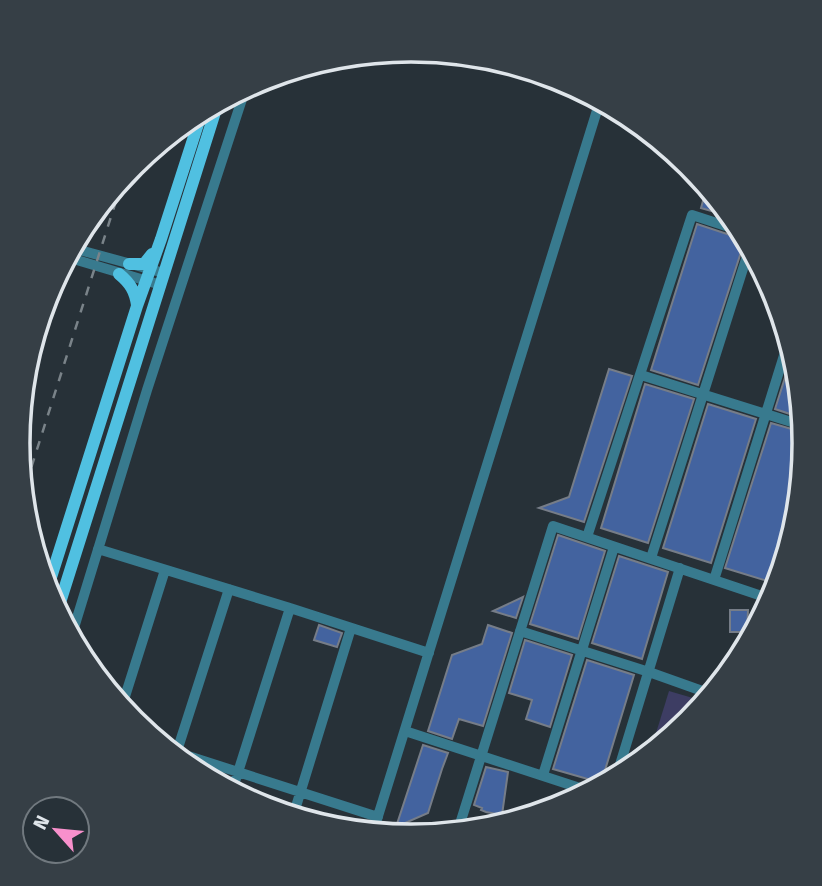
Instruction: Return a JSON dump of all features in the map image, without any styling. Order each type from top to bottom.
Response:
[{"type":"main road","points":[[62,596],[213,117]]},
{"type":"main road","points":[[53,573],[197,128]]},
{"type":"main road","points":[[128,264],[144,264],[161,239]]},
{"type":"main road","points":[[119,274],[129,282],[135,293],[137,306]]},
{"type":"street","points":[[75,624],[167,327],[241,101]]},
{"type":"street","points":[[376,822],[597,110]]},
{"type":"street","points":[[587,537],[692,215],[724,225]]},
{"type":"street","points":[[82,251],[128,264],[147,275]]},
{"type":"street","points":[[77,260],[119,274],[147,275],[162,279]]},
{"type":"street","points":[[651,558],[746,260]]},
{"type":"street","points":[[714,580],[783,359]]},
{"type":"street","points":[[641,375],[791,422]]},
{"type":"street","points":[[461,821],[553,526],[761,595]]},
{"type":"street","points":[[543,775],[614,547]]},
{"type":"street","points":[[98,549],[429,653]]},
{"type":"street","points":[[621,761],[680,568]]},
{"type":"street","points":[[125,695],[165,570]]},
{"type":"street","points":[[179,745],[229,589]]},
{"type":"street","points":[[236,782],[290,608]]},
{"type":"street","points":[[296,806],[351,628]]},
{"type":"street","points":[[520,631],[701,690]]},
{"type":"street","points":[[405,732],[576,787]]},
{"type":"street","points":[[198,759],[378,817]]},
{"type":"shaded area","points":[[669,691],[694,698],[681,713],[655,735]]},
{"type":"building","points":[[704,199],[713,212],[701,208]]},
{"type":"building","points":[[697,224],[730,235],[741,252],[698,385],[651,370]]},
{"type":"building","points":[[609,369],[632,376],[584,522],[539,508],[569,497]]},
{"type":"building","points":[[786,375],[791,414],[775,409]]},
{"type":"building","points":[[645,384],[694,399],[648,543],[601,528]]},
{"type":"building","points":[[708,404],[756,419],[711,563],[663,548]]},
{"type":"building","points":[[771,423],[791,429],[789,493],[779,542],[766,581],[725,568]]},
{"type":"building","points":[[558,535],[605,551],[578,639],[530,624]]},
{"type":"building","points":[[619,556],[668,572],[642,659],[592,643]]},
{"type":"building","points":[[523,597],[516,618],[493,611]]},
{"type":"building","points":[[730,610],[748,610],[747,622],[742,632],[730,632]]},
{"type":"building","points":[[319,625],[342,633],[337,647],[314,640]]},
{"type":"building","points":[[488,625],[512,633],[483,726],[459,719],[452,739],[428,731],[452,655],[482,644]]},
{"type":"building","points":[[525,640],[572,655],[550,727],[526,719],[532,700],[509,693]]},
{"type":"building","points":[[587,660],[634,675],[605,771],[590,780],[553,769]]},
{"type":"building","points":[[423,745],[448,753],[428,813],[404,824],[397,823]]},
{"type":"building","points":[[486,767],[508,772],[502,813],[486,812],[474,805]]},
{"type":"railway","points":[[31,468],[115,203]]}]
